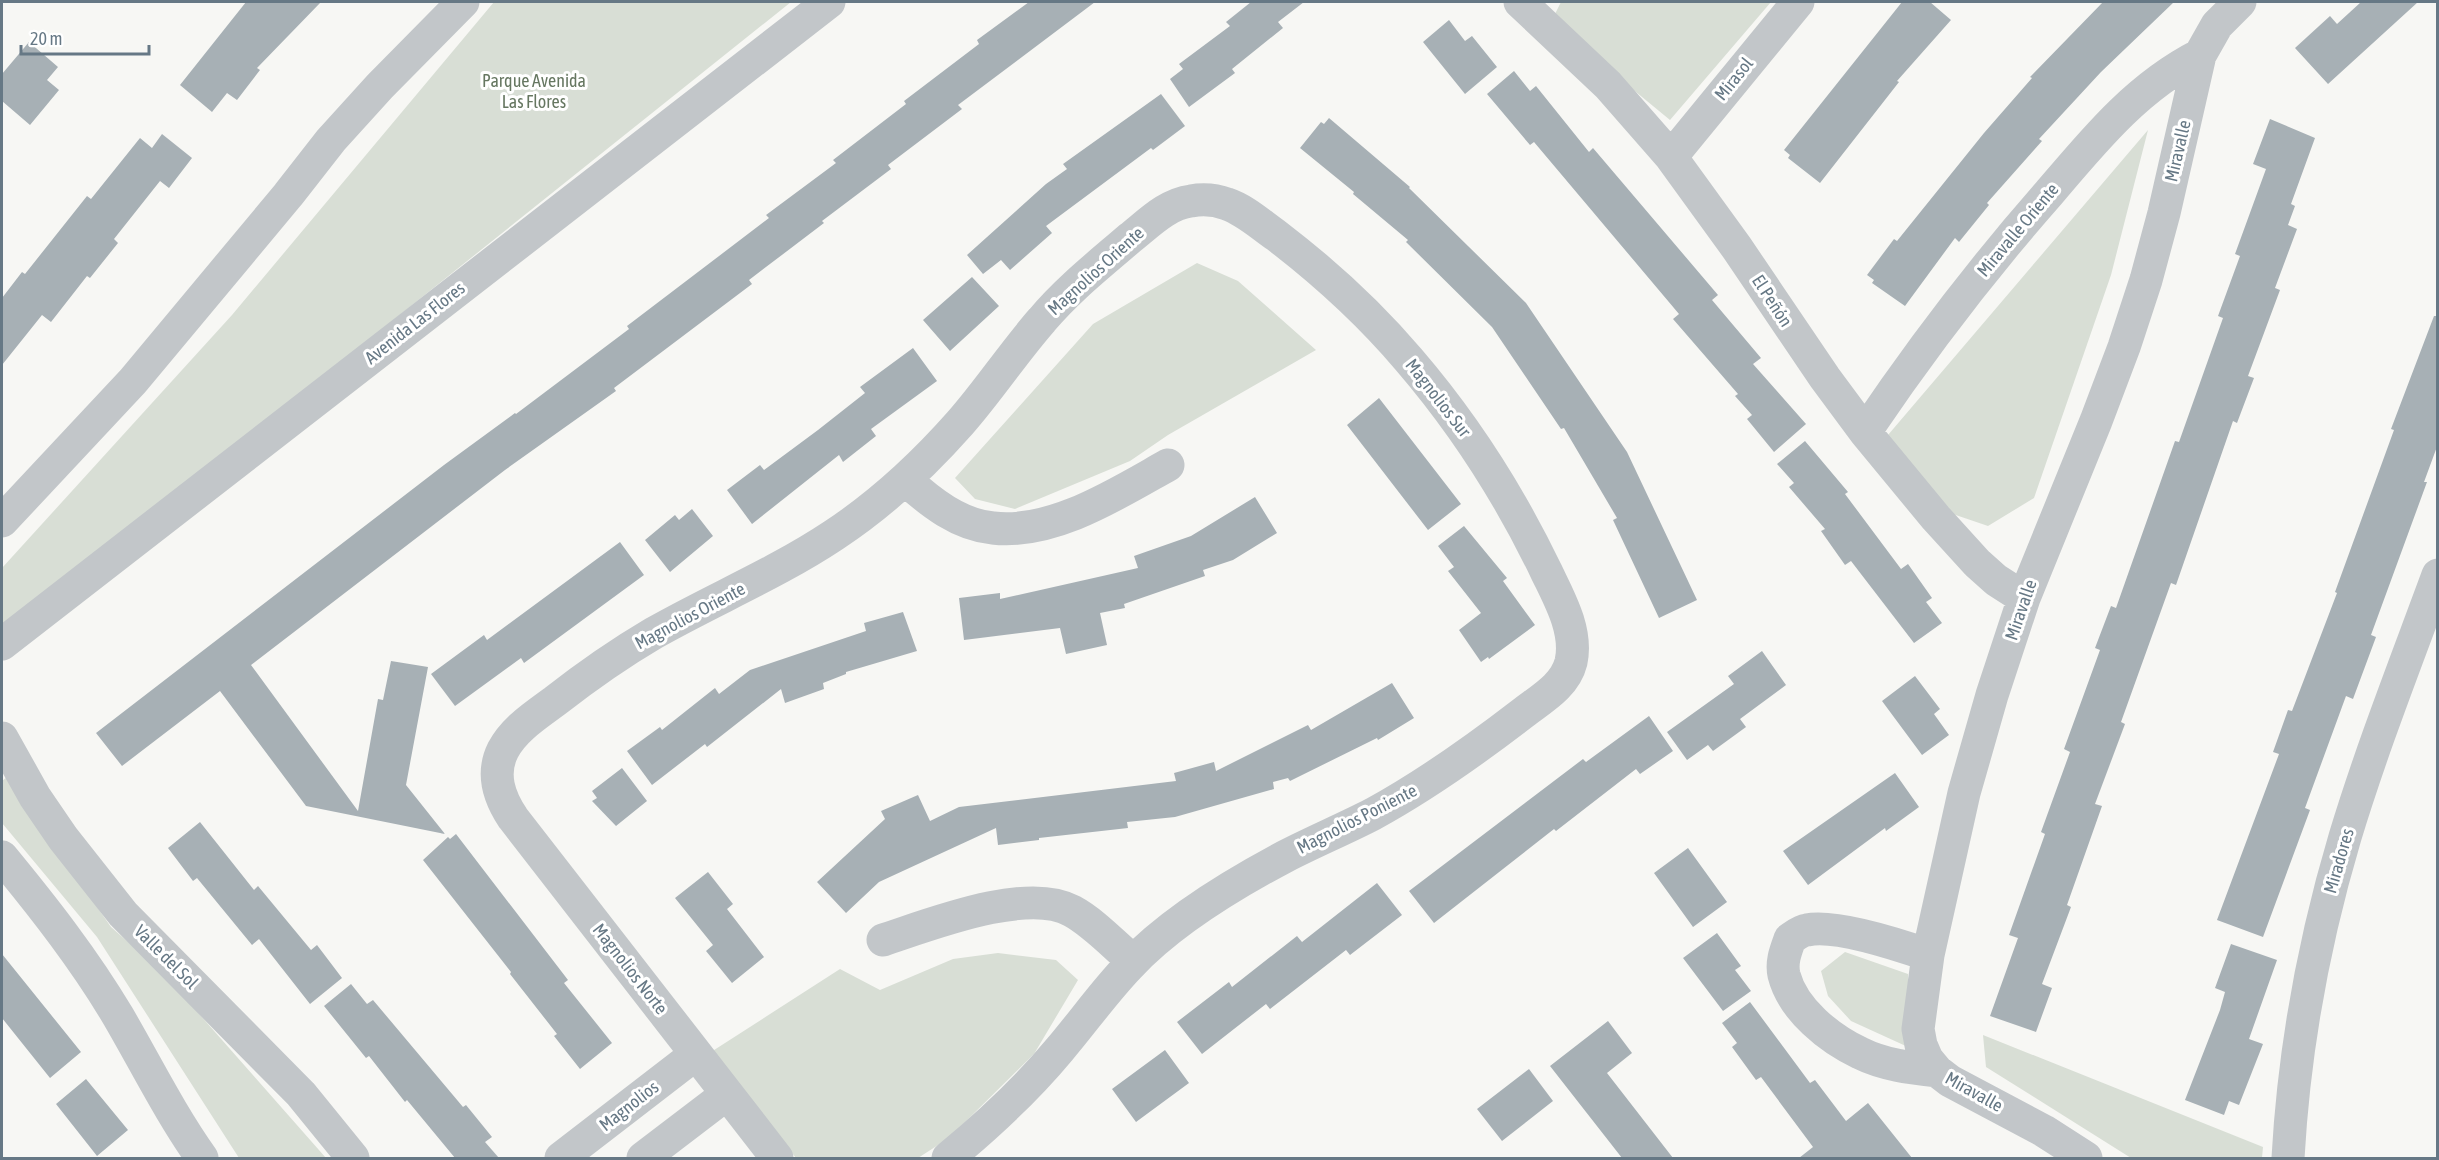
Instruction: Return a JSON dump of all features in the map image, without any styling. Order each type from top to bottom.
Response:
[{"type":"street","points":[[2,521],[133,381],[331,140],[380,86],[463,2]]},
{"type":"street","name":"Avenida Las Flores","points":[[2,644],[829,2]]},
{"type":"street","name":"El Peñón","points":[[1520,2],[1608,84],[1671,157],[1737,248],[1787,325],[1865,432],[1936,518],[1977,563],[1996,580],[2024,598]]},
{"type":"street","name":"Mirasol","points":[[1671,157],[1797,2]]},
{"type":"street","name":"Miravalle","points":[[2086,1158],[2044,1131],[1950,1081],[1937,1071],[1921,1045],[1918,1029],[1928,955],[1964,793],[1992,695],[2024,598],[2096,422],[2135,313],[2164,213],[2200,55],[2217,26],[2240,2]]},
{"type":"street","name":"Miravalle Oriente","points":[[1865,432],[1974,282],[2095,139],[2119,114],[2157,81],[2200,55]]},
{"type":"street","name":"Magnolios Oriente","points":[[497,774],[506,745],[516,733],[585,678],[658,631],[792,562],[838,532],[906,480],[962,421],[1044,316],[1076,285],[1164,210],[1191,201],[1210,200]]},
{"type":"street","name":"Magnolios Sur","points":[[1210,200],[1230,204],[1292,248],[1346,294],[1395,344],[1434,389],[1489,467],[1528,533],[1561,602],[1571,637],[1570,666]]},
{"type":"street","points":[[906,480],[927,499],[952,514],[992,528],[1018,529],[1056,520],[1088,507],[1168,465]]},
{"type":"street","name":"Miradores","points":[[2288,1158],[2298,1058],[2309,984],[2328,902],[2363,784],[2438,575]]},
{"type":"street","name":"Magnolios Poniente","points":[[948,1158],[1002,1112],[1030,1083],[1133,961],[1195,912],[1248,878],[1291,853],[1374,813],[1446,770],[1549,693],[1566,676],[1570,666]]},
{"type":"street","name":"Valle del Sol","points":[[2,738],[35,797],[63,838],[123,914],[302,1094],[353,1158]]},
{"type":"street","name":"Magnolios Norte","points":[[497,774],[498,790],[513,818],[777,1158]]},
{"type":"street","points":[[2,857],[62,931],[90,972],[166,1102],[202,1158]]},
{"type":"street","points":[[883,940],[956,917],[1023,903],[1040,902],[1056,904],[1071,910],[1133,961]]},
{"type":"street","points":[[1928,955],[1861,935],[1817,929],[1806,930],[1790,939],[1783,963],[1784,975],[1800,1004],[1813,1020],[1835,1039],[1861,1054],[1880,1061],[1937,1071]]},
{"type":"street","name":"Magnolios","points":[[561,1158],[696,1054]]},
{"type":"street","points":[[643,1158],[727,1094]]},
{"type":"green space","name":"Parque Avenida Las Flores","points":[[494,2],[791,2],[2,633],[2,568],[232,315]]},
{"type":"green space","points":[[1561,2],[1771,2],[1670,120],[1551,22]]},
{"type":"green space","points":[[2148,130],[2111,275],[2034,498],[1988,526],[1944,511],[1888,435]]},
{"type":"green space","points":[[1197,263],[1238,281],[1316,350],[1168,435],[1130,461],[1015,509],[975,499],[955,478],[1093,324]]},
{"type":"green space","points":[[7,777],[111,927],[163,973],[326,1158],[239,1158],[97,937],[2,823],[2,781]]},
{"type":"green space","points":[[1845,952],[1908,974],[1908,1047],[1851,1021],[1828,996],[1821,971]]},
{"type":"green space","points":[[998,953],[1056,960],[1078,980],[1034,1054],[949,1138],[918,1158],[796,1158],[711,1052],[840,969],[880,990],[953,959]]},
{"type":"green space","points":[[1983,1035],[2263,1147],[2262,1158],[2131,1158],[1986,1067]]},
{"type":"building","points":[[246,2],[321,2],[257,68],[260,70],[237,100],[227,93],[212,112],[180,85]]},
{"type":"building","points":[[1029,2],[1095,2],[958,105],[962,109],[888,165],[891,169],[749,280],[752,284],[614,388],[616,391],[505,470],[251,665],[358,811],[378,699],[383,700],[391,661],[428,667],[406,785],[445,834],[306,806],[220,691],[122,766],[96,733],[444,465],[629,329],[627,326],[769,218],[766,215],[836,163],[833,160],[906,104],[904,101],[979,44],[977,40]]},
{"type":"building","points":[[1251,2],[1304,2],[1278,22],[1283,28],[1232,69],[1235,73],[1189,107],[1170,79],[1183,69],[1179,64],[1230,26],[1226,22]]},
{"type":"building","points":[[1902,2],[1930,2],[1951,20],[1897,81],[1899,82],[1820,183],[1788,158],[1790,155],[1784,150]]},
{"type":"building","points":[[2103,2],[2174,2],[2101,72],[2039,139],[2042,141],[1987,203],[1989,205],[1959,242],[1955,238],[1905,306],[1872,283],[1874,280],[1867,275],[1894,239],[1897,241],[1984,133],[2032,78],[2030,77]]},
{"type":"building","points":[[2361,2],[2418,2],[2328,84],[2295,48],[2330,16],[2337,24]]},
{"type":"building","points":[[1449,20],[1465,41],[1472,36],[1497,67],[1465,94],[1423,42]]},
{"type":"building","points":[[29,42],[58,67],[47,80],[59,90],[30,125],[2,101],[2,74]]},
{"type":"building","points":[[1514,71],[1530,91],[1536,86],[1589,152],[1593,148],[1718,295],[1712,300],[1761,358],[1753,364],[1806,424],[1774,452],[1747,419],[1752,415],[1735,396],[1738,394],[1673,319],[1679,314],[1534,142],[1530,145],[1487,94]]},
{"type":"building","points":[[1161,94],[1185,126],[1153,150],[1151,148],[1046,226],[1052,233],[1010,270],[1001,260],[983,274],[967,255],[1046,184],[1067,169],[1063,164]]},
{"type":"building","points":[[1329,118],[1410,187],[1526,303],[1627,452],[1697,600],[1659,618],[1613,520],[1617,518],[1564,428],[1561,429],[1492,327],[1406,242],[1408,240],[1300,148],[1321,122],[1324,124]]},
{"type":"building","points":[[2270,119],[2315,138],[2291,204],[2295,206],[2288,225],[2297,229],[2275,288],[2280,290],[2248,376],[2254,378],[2237,423],[2233,421],[2176,585],[2171,583],[2121,722],[2125,724],[2095,804],[2102,806],[2067,905],[2071,907],[2042,984],[2052,988],[2036,1032],[1990,1016],[2018,938],[2009,935],[2045,834],[2041,832],[2070,752],[2064,749],[2100,650],[2095,648],[2111,606],[2116,608],[2175,441],[2179,442],[2223,318],[2218,316],[2240,256],[2235,254],[2266,169],[2253,164]]},
{"type":"building","points":[[162,134],[192,158],[169,188],[160,181],[114,239],[118,243],[90,278],[87,276],[51,322],[42,315],[2,365],[2,298],[22,272],[25,274],[87,196],[91,199],[140,138],[152,148]]},
{"type":"building","points":[[972,277],[999,306],[950,351],[923,320]]},
{"type":"building","points":[[2434,316],[2438,316],[2438,444],[2424,482],[2427,482],[2371,635],[2376,637],[2353,699],[2346,696],[2305,808],[2310,810],[2263,937],[2217,920],[2279,754],[2273,752],[2288,710],[2292,711],[2337,593],[2335,592],[2394,430],[2391,429]]},
{"type":"building","points":[[913,348],[937,381],[871,429],[876,436],[843,462],[839,455],[752,524],[727,490],[760,465],[764,470],[818,430],[865,393],[860,387]]},
{"type":"building","points":[[1379,398],[1461,504],[1428,530],[1347,425]]},
{"type":"building","points":[[1805,441],[1848,492],[1845,494],[1901,569],[1908,564],[1932,598],[1926,602],[1942,623],[1914,643],[1851,561],[1845,565],[1821,531],[1825,529],[1789,487],[1794,483],[1777,464]]},
{"type":"building","points":[[1255,497],[1277,533],[1233,560],[1203,570],[1205,576],[1124,604],[1125,608],[1100,613],[1107,645],[1066,654],[1060,628],[964,640],[959,598],[1000,593],[1000,599],[1138,568],[1134,556],[1191,536]]},
{"type":"building","points":[[692,509],[713,536],[670,572],[645,540],[675,515],[679,520]]},
{"type":"building","points":[[1464,526],[1507,578],[1503,581],[1535,625],[1489,659],[1488,657],[1481,662],[1459,630],[1481,613],[1448,571],[1454,567],[1438,546]]},
{"type":"building","points":[[620,542],[644,575],[524,663],[521,658],[455,706],[431,674],[484,635],[487,640]]},
{"type":"building","points":[[903,612],[917,651],[846,672],[846,674],[823,683],[824,689],[785,703],[781,689],[707,747],[705,744],[652,785],[627,751],[660,727],[662,730],[715,688],[719,694],[750,670],[866,631],[864,623]]},
{"type":"building","points":[[1762,651],[1786,685],[1740,719],[1746,727],[1713,751],[1708,745],[1687,760],[1667,732],[1734,684],[1728,676]]},
{"type":"building","points":[[1915,676],[1940,709],[1934,714],[1949,735],[1922,755],[1882,701]]},
{"type":"building","points":[[1392,683],[1414,718],[1378,740],[1377,738],[1290,781],[1288,778],[1273,782],[1274,789],[1175,817],[1127,822],[1128,828],[998,845],[996,828],[879,882],[846,913],[817,882],[885,819],[881,811],[918,795],[930,821],[959,807],[1176,781],[1174,773],[1214,762],[1216,771],[1308,725],[1311,730]]},
{"type":"building","points":[[1649,716],[1673,751],[1640,774],[1636,769],[1556,831],[1554,829],[1434,923],[1409,891],[1583,759],[1586,762]]},
{"type":"building","points":[[622,768],[647,801],[616,826],[592,801],[597,798],[592,791]]},
{"type":"building","points":[[1895,773],[1919,807],[1886,831],[1885,828],[1808,885],[1783,851]]},
{"type":"building","points":[[200,822],[254,890],[258,886],[311,950],[317,945],[342,978],[310,1004],[259,939],[252,945],[197,878],[193,881],[168,848]]},
{"type":"building","points":[[456,834],[568,980],[564,983],[612,1043],[580,1069],[554,1036],[557,1034],[510,974],[511,972],[423,860],[448,837],[450,839]]},
{"type":"building","points":[[1688,848],[1727,902],[1693,927],[1654,873]]},
{"type":"building","points":[[708,872],[733,904],[727,909],[764,957],[732,983],[706,951],[713,945],[675,898]]},
{"type":"building","points":[[1377,883],[1402,915],[1350,955],[1346,950],[1270,1009],[1266,1004],[1202,1054],[1177,1022],[1229,982],[1232,987],[1297,936],[1302,942]]},
{"type":"building","points":[[1717,933],[1741,966],[1735,970],[1751,991],[1723,1011],[1683,958]]},
{"type":"building","points":[[2231,944],[2277,960],[2249,1039],[2263,1044],[2239,1105],[2229,1101],[2224,1115],[2185,1100],[2220,1010],[2225,992],[2215,988]]},
{"type":"building","points":[[2,954],[81,1052],[50,1078],[2,1018]]},
{"type":"building","points":[[351,984],[367,1004],[373,1000],[463,1107],[466,1105],[492,1137],[485,1142],[499,1158],[455,1158],[407,1100],[405,1102],[369,1056],[366,1058],[324,1006]]},
{"type":"building","points":[[1750,1002],[1810,1083],[1815,1080],[1846,1121],[1868,1103],[1912,1158],[1799,1158],[1813,1147],[1761,1077],[1756,1080],[1732,1047],[1737,1043],[1722,1023]]},
{"type":"building","points":[[1608,1021],[1632,1053],[1607,1073],[1673,1158],[1622,1158],[1550,1066]]},
{"type":"building","points":[[1165,1050],[1189,1083],[1136,1122],[1112,1089]]},
{"type":"building","points":[[1529,1069],[1553,1101],[1502,1141],[1477,1109]]},
{"type":"building","points":[[86,1079],[128,1130],[97,1156],[56,1104]]}]
